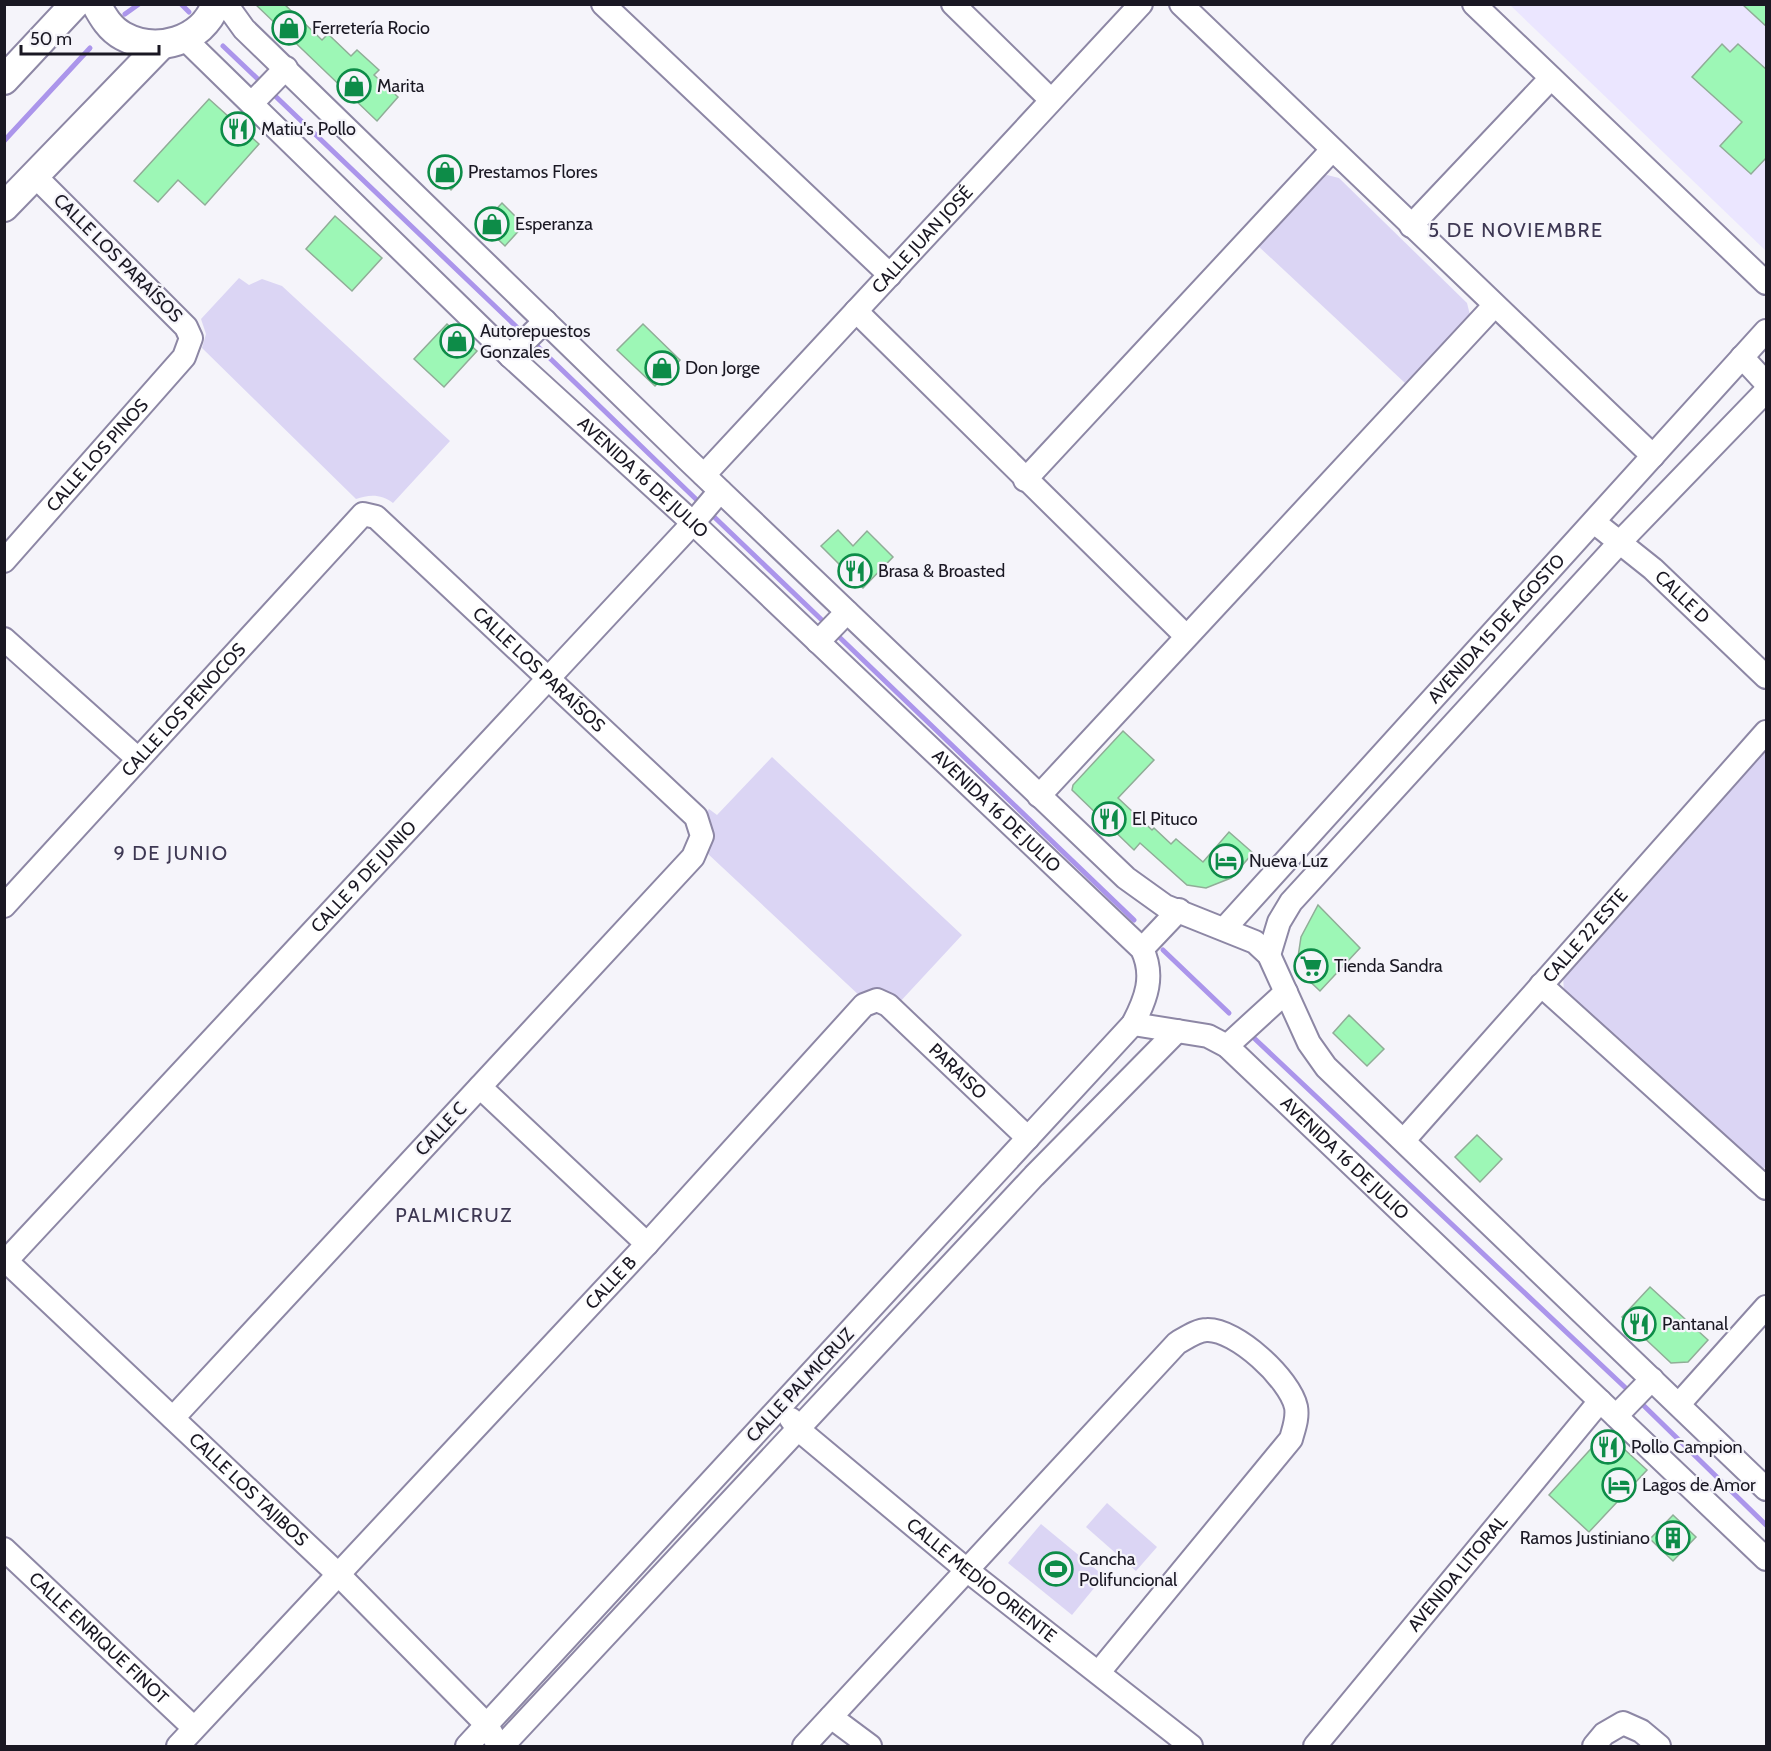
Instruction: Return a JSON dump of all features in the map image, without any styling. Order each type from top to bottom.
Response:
[{"type":"main road","points":[[4,80],[75,4]]},
{"type":"main road","points":[[96,4],[105,21],[121,35],[140,43],[199,23]]},
{"type":"main road","points":[[4,207],[34,175],[199,23]]},
{"type":"street","points":[[603,4],[890,275]]},
{"type":"street","points":[[953,4],[1050,100]]},
{"type":"street","name":"CALLE JUAN JOSÉ","points":[[704,475],[1141,4]]},
{"type":"street","points":[[1181,4],[1331,151],[1653,456]]},
{"type":"street","points":[[1474,4],[1767,283]]},
{"type":"street","name":"AVENIDA 16 DE JULIO","points":[[199,23],[244,29],[268,86],[528,338],[704,475],[706,507],[821,639],[1144,947]]},
{"type":"street","name":"AVENIDA 16 DE JULIO","points":[[199,23],[268,86],[706,507],[843,616],[1126,878],[1165,906],[1225,928],[1255,942],[1269,955],[1309,1043],[1326,1067],[1404,1140],[1648,1383],[1679,1404],[1767,1489]]},
{"type":"street","points":[[1411,226],[1551,78]]},
{"type":"street","points":[[1025,480],[1331,151]]},
{"type":"street","name":"CALLE LOS PARAÍSOS","points":[[34,175],[186,327],[191,338],[189,347]]},
{"type":"street","points":[[1039,796],[1494,306]]},
{"type":"street","points":[[856,311],[1025,480],[1186,636]]},
{"type":"street","name":"AVENIDA 15 DE AGOSTO","points":[[1225,928],[1767,331]]},
{"type":"street","name":"CALLE LOS PINOS","points":[[4,561],[184,357],[189,347]]},
{"type":"street","points":[[1742,357],[1767,383]]},
{"type":"street","name":"AVENIDA 15 DE AGOSTO","points":[[1269,955],[1279,922],[1291,902],[1621,541],[1767,391]]},
{"type":"street","name":"CALLE 9 DE JUNIO","points":[[5,1260],[706,507]]},
{"type":"street","name":"CALLE LOS PARAÍSOS","points":[[363,514],[376,517],[696,817],[702,836]]},
{"type":"street","name":"CALLE LOS PENOCOS","points":[[4,906],[363,514]]},
{"type":"street","name":"CALLE D","points":[[1593,522],[1621,541],[1767,677]]},
{"type":"street","points":[[821,639],[843,616]]},
{"type":"street","points":[[4,639],[138,759]]},
{"type":"street","name":"CALLE 22 ESTE","points":[[1404,1140],[1767,732]]},
{"type":"street","name":"CALLE C","points":[[173,1418],[693,857],[702,836]]},
{"type":"street","points":[[1133,1024],[1144,1004],[1149,983],[1149,962],[1144,947],[1179,910]]},
{"type":"street","points":[[1541,985],[1767,1188]]},
{"type":"street","points":[[1233,1041],[1286,992]]},
{"type":"street","name":"CALLE B","points":[[178,1746],[340,1576],[864,1005],[877,1000],[888,1005]]},
{"type":"street","name":"PARAISO","points":[[888,1005],[1028,1138]]},
{"type":"street","name":"AVENIDA 16 DE JULIO","points":[[1133,1024],[1233,1041],[1599,1401],[1622,1410],[1767,1559]]},
{"type":"street","name":"CALLE PALMICRUZ","points":[[467,1746],[1133,1024]]},
{"type":"street","name":"CALLE PALMICRUZ","points":[[505,1746],[509,1739],[1034,1176],[1177,1031]]},
{"type":"street","points":[[480,1087],[647,1244]]},
{"type":"street","name":"CALLE LOS TAJIBOS","points":[[5,1260],[340,1576],[487,1725],[498,1746]]},
{"type":"street","points":[[1679,1404],[1767,1307]]},
{"type":"street","points":[[804,1746],[1177,1343],[1206,1330],[1218,1331],[1262,1359],[1283,1381],[1296,1407],[1296,1423],[1290,1439],[1099,1672]]},
{"type":"street","points":[[1622,1410],[1648,1383]]},
{"type":"street","name":"AVENIDA LITORAL","points":[[1315,1746],[1599,1401]]},
{"type":"street","name":"CALLE MEDIO ORIENTE","points":[[781,1406],[799,1430],[968,1571],[1191,1746]]},
{"type":"street","name":"CALLE ENRIQUE FINOT","points":[[4,1550],[194,1728]]},
{"type":"street","points":[[831,1717],[870,1746]]},
{"type":"street","points":[[1594,1746],[1604,1734],[1623,1723],[1641,1731],[1659,1746]]},
{"type":"shaded area","points":[[1510,5],[1766,5],[1766,251],[1714,201]]},
{"type":"shaded area","points":[[1327,175],[1339,178],[1467,303],[1470,315],[1405,383],[1257,245],[1319,178]]},
{"type":"shaded area","points":[[239,278],[249,285],[262,279],[282,286],[450,441],[393,503],[375,496],[356,499],[202,348],[206,334],[201,319]]},
{"type":"shaded area","points":[[1766,750],[1766,1167],[1762,1169],[1564,994],[1563,974]]},
{"type":"shaded area","points":[[772,757],[962,935],[898,1004],[862,998],[707,853],[712,840],[703,817],[709,809],[717,815]]},
{"type":"shaded area","points":[[1107,1503],[1157,1547],[1136,1571],[1086,1527]]},
{"type":"shaded area","name":"Cancha Polifuncional","points":[[1041,1524],[1104,1576],[1072,1615],[1008,1563]]},
{"type":"building","points":[[255,4],[284,4],[322,40],[328,34],[351,56],[357,50],[379,70],[374,75],[398,97],[377,121]]},
{"type":"building","points":[[1742,4],[1767,4],[1767,27]]},
{"type":"building","points":[[1722,44],[1730,52],[1738,44],[1767,70],[1767,157],[1751,174],[1720,146],[1742,122],[1692,77]]},
{"type":"building","points":[[209,99],[259,144],[205,205],[178,180],[158,202],[134,181]]},
{"type":"building","points":[[445,164],[460,180],[451,190],[435,174]]},
{"type":"building","points":[[502,203],[524,225],[505,246],[482,224]]},
{"type":"building","points":[[335,216],[382,258],[352,291],[306,249]]},
{"type":"building","points":[[447,324],[477,351],[444,387],[414,359]]},
{"type":"building","points":[[643,324],[680,360],[655,386],[617,350]]},
{"type":"building","points":[[838,530],[853,546],[867,531],[893,557],[863,588],[821,546]]},
{"type":"building","points":[[1123,731],[1154,760],[1118,798],[1152,830],[1154,828],[1171,844],[1176,839],[1203,862],[1229,832],[1253,853],[1231,878],[1206,888],[1187,885],[1140,843],[1134,850],[1072,790],[1073,785]]},
{"type":"building","points":[[1318,905],[1360,948],[1320,991],[1301,973],[1298,957],[1301,937]]},
{"type":"building","points":[[1349,1015],[1384,1049],[1367,1066],[1333,1033]]},
{"type":"building","points":[[1477,1135],[1502,1159],[1480,1182],[1455,1157]]},
{"type":"building","points":[[1650,1287],[1708,1340],[1688,1362],[1671,1363],[1622,1317]]},
{"type":"building","name":"Lagos de Amor","points":[[1613,1439],[1647,1470],[1589,1532],[1549,1495],[1598,1441]]},
{"type":"building","name":"Ramos Justiniano","points":[[1673,1515],[1696,1537],[1673,1561],[1650,1539]]},
{"type":"waterway","points":[[125,14],[139,4]]},
{"type":"waterway","points":[[181,4],[189,12]]},
{"type":"waterway","points":[[223,46],[263,84]]},
{"type":"waterway","points":[[4,141],[90,48]]},
{"type":"waterway","points":[[270,91],[525,335]]},
{"type":"waterway","points":[[532,341],[701,504]]},
{"type":"waterway","points":[[709,512],[826,624]]},
{"type":"waterway","points":[[835,633],[1134,920]]},
{"type":"waterway","points":[[1163,950],[1229,1013]]},
{"type":"waterway","points":[[1255,1039],[1631,1393]]},
{"type":"waterway","points":[[1638,1400],[1766,1525]]},
{"type":"place","name":"Ferretería Rocio","points":[[289,28]]},
{"type":"place","name":"Marita","points":[[354,86]]},
{"type":"place","name":"Matiu's Pollo","points":[[238,129]]},
{"type":"place","name":"Prestamos Flores","points":[[445,172]]},
{"type":"place","name":"Esperanza","points":[[492,224]]},
{"type":"place","name":"Autorepuestos Gonzales","points":[[457,341]]},
{"type":"place","name":"Don Jorge","points":[[662,368]]},
{"type":"place","name":"Brasa & Broasted","points":[[855,571]]},
{"type":"place","name":"El Pituco","points":[[1109,819]]},
{"type":"place","name":"Nueva Luz","points":[[1226,861]]},
{"type":"place","name":"Tienda Sandra","points":[[1311,966]]},
{"type":"place","name":"Pantanal","points":[[1639,1324]]},
{"type":"place","name":"Pollo Campion","points":[[1608,1447]]},
{"type":"place","name":"Lagos de Amor","points":[[1619,1485]]},
{"type":"place","name":"Ramos Justiniano","points":[[1673,1538]]},
{"type":"place","name":"Cancha Polifuncional","points":[[1056,1569]]},
{"type":"district","name":"5 DE NOVIEMBRE","points":[[1516,230]]},
{"type":"district","name":"9 DE JUNIO","points":[[171,853]]},
{"type":"district","name":"PALMICRUZ","points":[[454,1215]]}]
